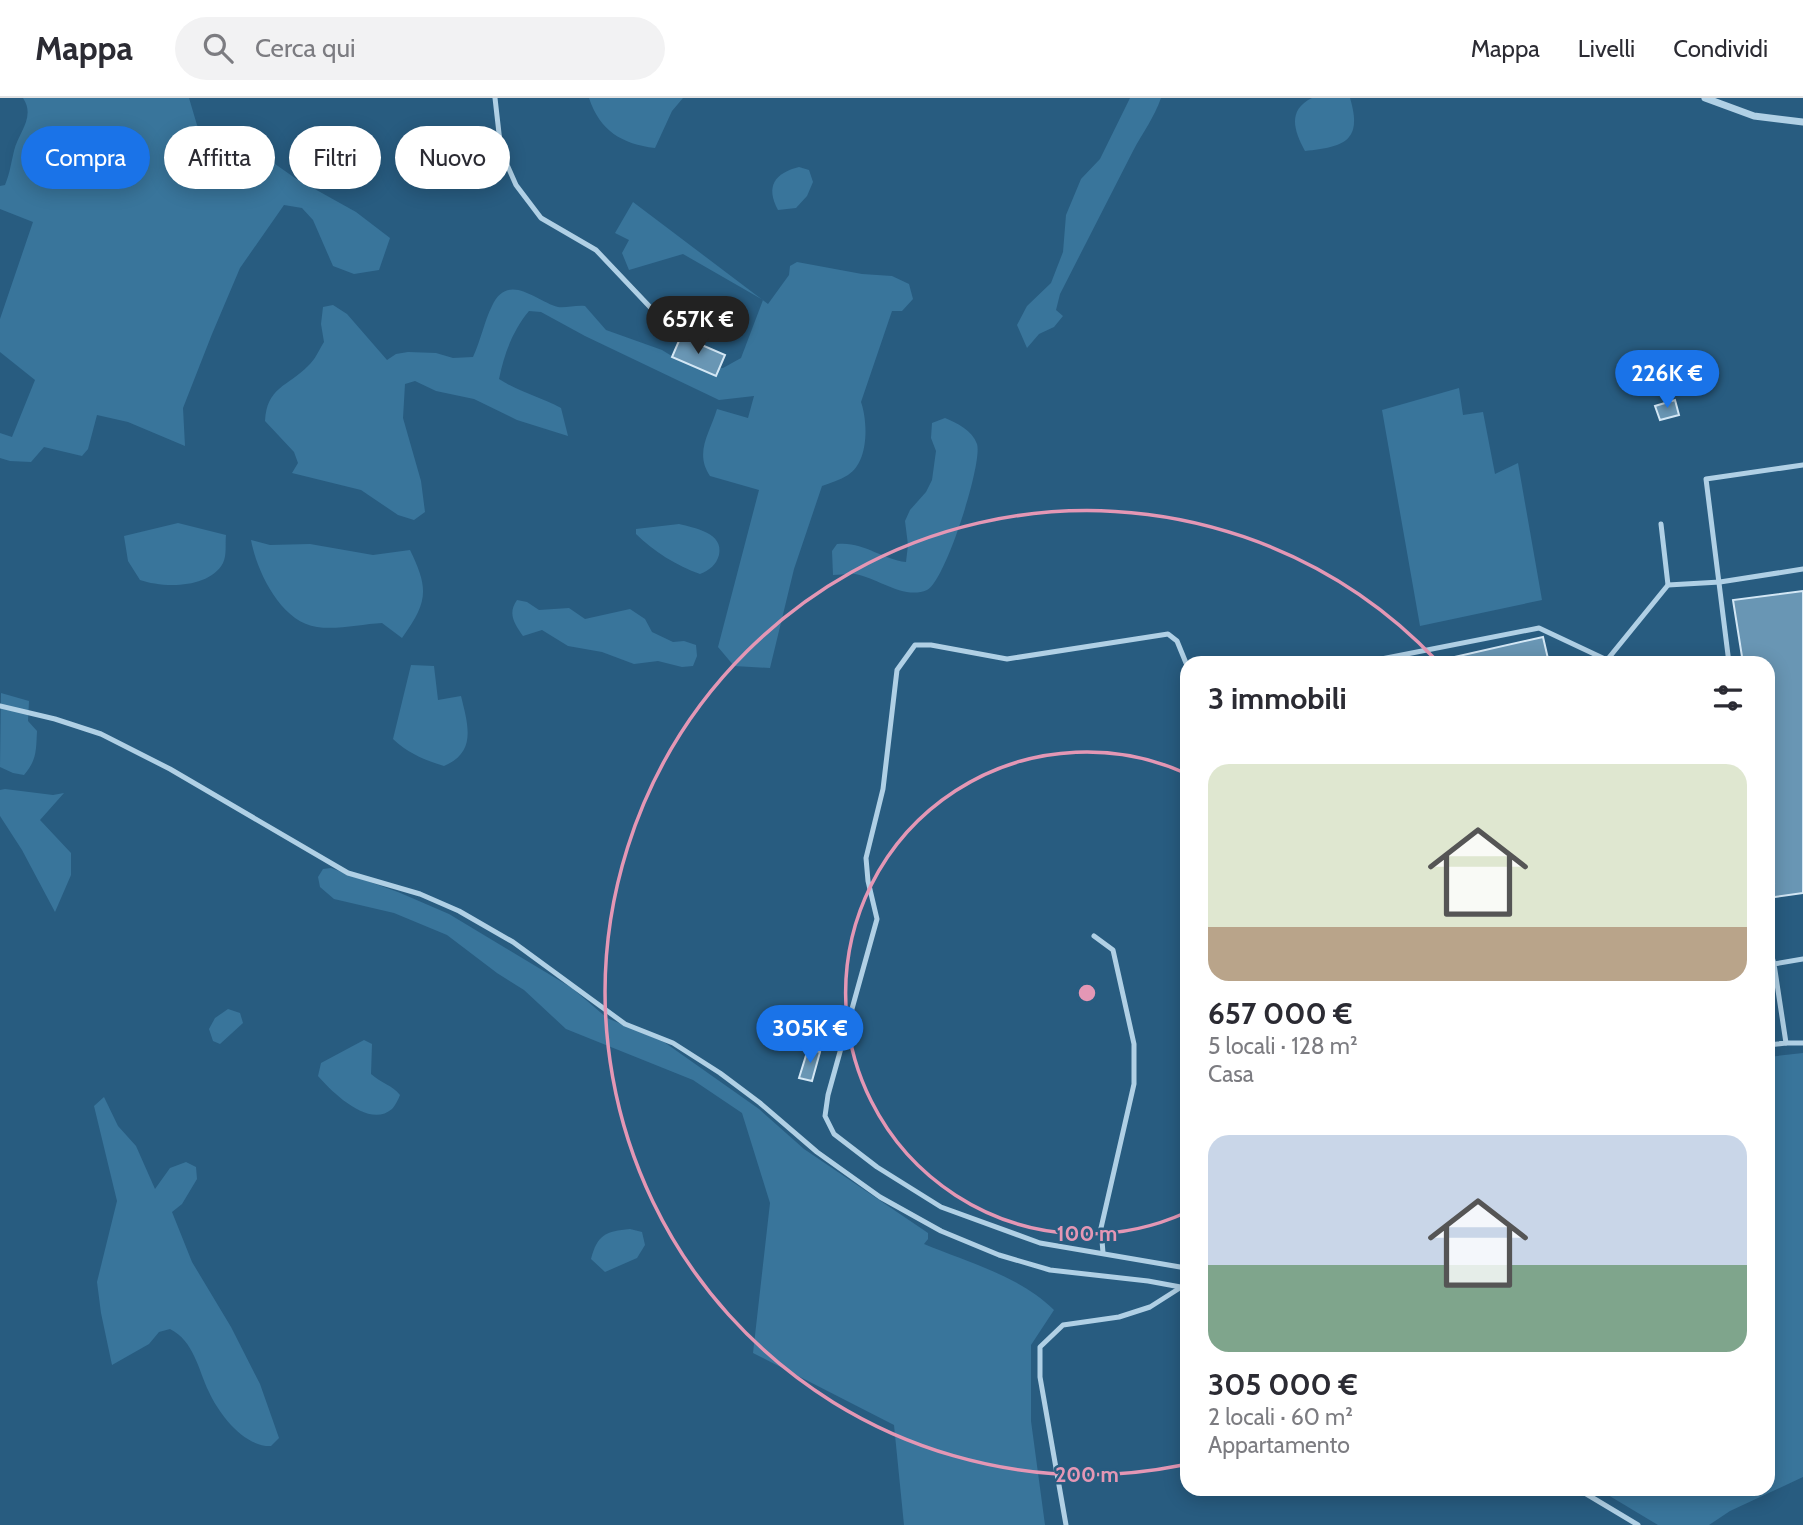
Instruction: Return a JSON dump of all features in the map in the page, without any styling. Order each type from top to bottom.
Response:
[{"type":"street","points":[[1705,98],[1754,116],[1803,122]]},
{"type":"lane","points":[[495,98],[502,151],[516,186],[541,218],[596,250],[650,307],[675,328]]},
{"type":"lane","points":[[1728,656],[1706,479],[1803,465]]},
{"type":"lane","points":[[1613,656],[1668,585],[1661,524]]},
{"type":"lane","points":[[1668,585],[1720,582],[1803,569]]},
{"type":"lane","points":[[1397,656],[1539,628],[1596,656]]},
{"type":"lane","points":[[1180,1267],[1040,1243],[941,1207],[877,1167],[834,1134],[825,1116],[828,1095],[877,919],[868,881],[866,858],[883,789],[897,670],[915,645],[932,645],[1007,659],[1168,634],[1177,641],[1183,656]]},
{"type":"lane","points":[[0,706],[55,719],[101,734],[170,769],[348,873],[420,894],[459,911],[513,942],[625,1024],[673,1043],[720,1073],[827,1160],[880,1197],[941,1231],[999,1255],[1050,1270],[1180,1286]]},
{"type":"lane","points":[[1094,936],[1112,950],[1134,1044],[1134,1084],[1101,1228],[1103,1253]]},
{"type":"lane","points":[[1775,964],[1803,959]]},
{"type":"lane","points":[[1775,971],[1786,1043]]},
{"type":"lane","points":[[1775,1044],[1803,1043]]},
{"type":"lane","points":[[1066,1525],[1040,1377],[1040,1346],[1063,1325],[1119,1317],[1150,1307],[1180,1290]]},
{"type":"lane","points":[[1590,1496],[1638,1525]]},
{"type":"shaded area","points":[[23,98],[189,98],[198,126],[164,126],[164,189],[275,189],[275,164],[289,174],[289,189],[315,189],[356,212],[390,238],[379,270],[354,274],[333,266],[313,220],[302,208],[284,205],[240,268],[212,334],[183,408],[185,446],[128,422],[97,415],[88,449],[82,456],[44,447],[31,462],[0,458],[0,433],[12,437],[35,380],[0,352],[0,319],[33,222],[0,209],[0,186],[5,185],[21,133],[21,189],[150,189],[150,126],[25,126],[27,105]]},
{"type":"shaded area","points":[[589,98],[683,98],[672,111],[655,148],[632,143],[614,134],[599,119]]},
{"type":"shaded area","points":[[1130,98],[1161,98],[1060,294],[1056,310],[1063,316],[1054,327],[1039,334],[1027,348],[1017,325],[1027,306],[1051,283],[1063,252],[1066,215],[1081,179],[1100,159]]},
{"type":"shaded area","points":[[1312,98],[1350,98],[1354,124],[1347,139],[1330,147],[1305,151],[1295,122],[1299,109]]},
{"type":"shaded area","points":[[799,167],[809,170],[813,182],[807,196],[796,208],[778,210],[772,194],[775,182],[784,173]]},
{"type":"shaded area","points":[[633,202],[762,299],[683,254],[629,270],[622,253],[629,240],[615,233]]},
{"type":"shaded area","points":[[797,262],[862,274],[892,276],[909,284],[913,299],[902,311],[892,311],[861,402],[866,430],[860,461],[848,475],[822,486],[794,569],[770,668],[734,666],[718,647],[759,490],[710,476],[703,459],[705,442],[717,409],[748,418],[754,396],[719,400],[541,312],[529,311],[510,343],[499,379],[561,408],[568,436],[517,420],[474,399],[436,391],[415,381],[405,384],[403,418],[421,481],[425,512],[414,520],[398,515],[361,490],[292,473],[298,463],[294,452],[265,421],[274,394],[310,364],[324,342],[321,324],[323,307],[333,305],[347,314],[387,360],[396,354],[408,352],[436,353],[453,358],[473,357],[492,306],[499,296],[514,290],[558,307],[585,306],[606,330],[662,350],[675,358],[712,369],[723,368],[741,358],[763,300],[768,304],[789,275],[790,266]]},
{"type":"shaded area","points":[[1459,388],[1463,415],[1483,412],[1495,474],[1518,463],[1542,600],[1420,626],[1382,410]]},
{"type":"shaded area","points":[[945,418],[972,435],[977,444],[977,455],[961,521],[935,582],[927,590],[909,592],[864,576],[833,575],[832,551],[837,544],[855,545],[906,562],[908,545],[905,521],[932,480],[936,451],[931,438],[932,423]]},
{"type":"shaded area","points":[[178,523],[226,535],[223,563],[216,572],[197,582],[173,585],[140,580],[128,561],[124,536]]},
{"type":"shaded area","points":[[679,524],[707,533],[717,541],[719,555],[707,571],[700,574],[683,567],[636,534],[636,529]]},
{"type":"shaded area","points":[[251,540],[270,545],[310,544],[373,555],[410,550],[423,585],[417,615],[402,638],[382,623],[333,628],[304,623],[292,616],[273,594],[259,566]]},
{"type":"shaded area","points":[[517,600],[527,602],[539,610],[569,608],[585,619],[630,609],[645,619],[652,632],[673,642],[684,641],[696,645],[697,656],[693,666],[682,667],[658,661],[634,664],[602,652],[568,646],[542,630],[523,636],[512,614]]},
{"type":"shaded area","points":[[411,665],[434,666],[438,700],[461,696],[468,737],[462,753],[444,766],[417,756],[393,739]]},
{"type":"shaded area","points":[[1,693],[29,701],[28,721],[37,731],[34,759],[24,775],[0,767]]},
{"type":"shaded area","points":[[0,790],[53,795],[64,793],[40,820],[71,853],[71,875],[55,912],[22,850],[0,816]]},
{"type":"shaded area","points":[[331,868],[449,914],[572,988],[607,1018],[664,1042],[759,1109],[804,1149],[928,1233],[924,1244],[1009,1279],[1054,1310],[1031,1345],[1031,1421],[1045,1525],[904,1525],[894,1425],[753,1353],[770,1203],[742,1113],[693,1080],[566,1029],[524,990],[447,935],[394,913],[334,899],[320,887],[318,877],[323,869]]},
{"type":"shaded area","points":[[228,1009],[240,1013],[243,1023],[220,1044],[213,1041],[209,1029],[215,1018]]},
{"type":"shaded area","points":[[364,1040],[372,1044],[371,1074],[400,1095],[392,1109],[383,1114],[362,1112],[332,1091],[318,1076],[321,1063]]},
{"type":"shaded area","points":[[1803,1053],[1803,1477],[1775,1490],[1775,1056]]},
{"type":"shaded area","points":[[104,1097],[118,1126],[136,1146],[155,1189],[170,1168],[186,1162],[196,1167],[197,1179],[182,1204],[172,1212],[192,1262],[231,1327],[260,1384],[279,1438],[271,1446],[251,1441],[226,1419],[209,1392],[190,1348],[170,1329],[159,1332],[149,1344],[112,1365],[97,1282],[117,1201],[94,1106]]},
{"type":"shaded area","points":[[630,1229],[642,1232],[645,1245],[637,1258],[605,1272],[591,1259],[596,1244],[609,1233]]},
{"type":"shaded area","points":[[1610,1496],[1762,1496],[1730,1511],[1709,1525],[1658,1525]]},
{"type":"building","points":[[681,336],[725,355],[716,376],[672,357]]},
{"type":"building","points":[[1675,400],[1679,415],[1660,420],[1655,406]]},
{"type":"building","points":[[1803,591],[1803,893],[1775,897],[1775,656],[1742,656],[1733,600]]},
{"type":"building","points":[[1543,637],[1547,656],[1459,656]]},
{"type":"building","points":[[808,1049],[820,1052],[812,1081],[799,1078]]}]
